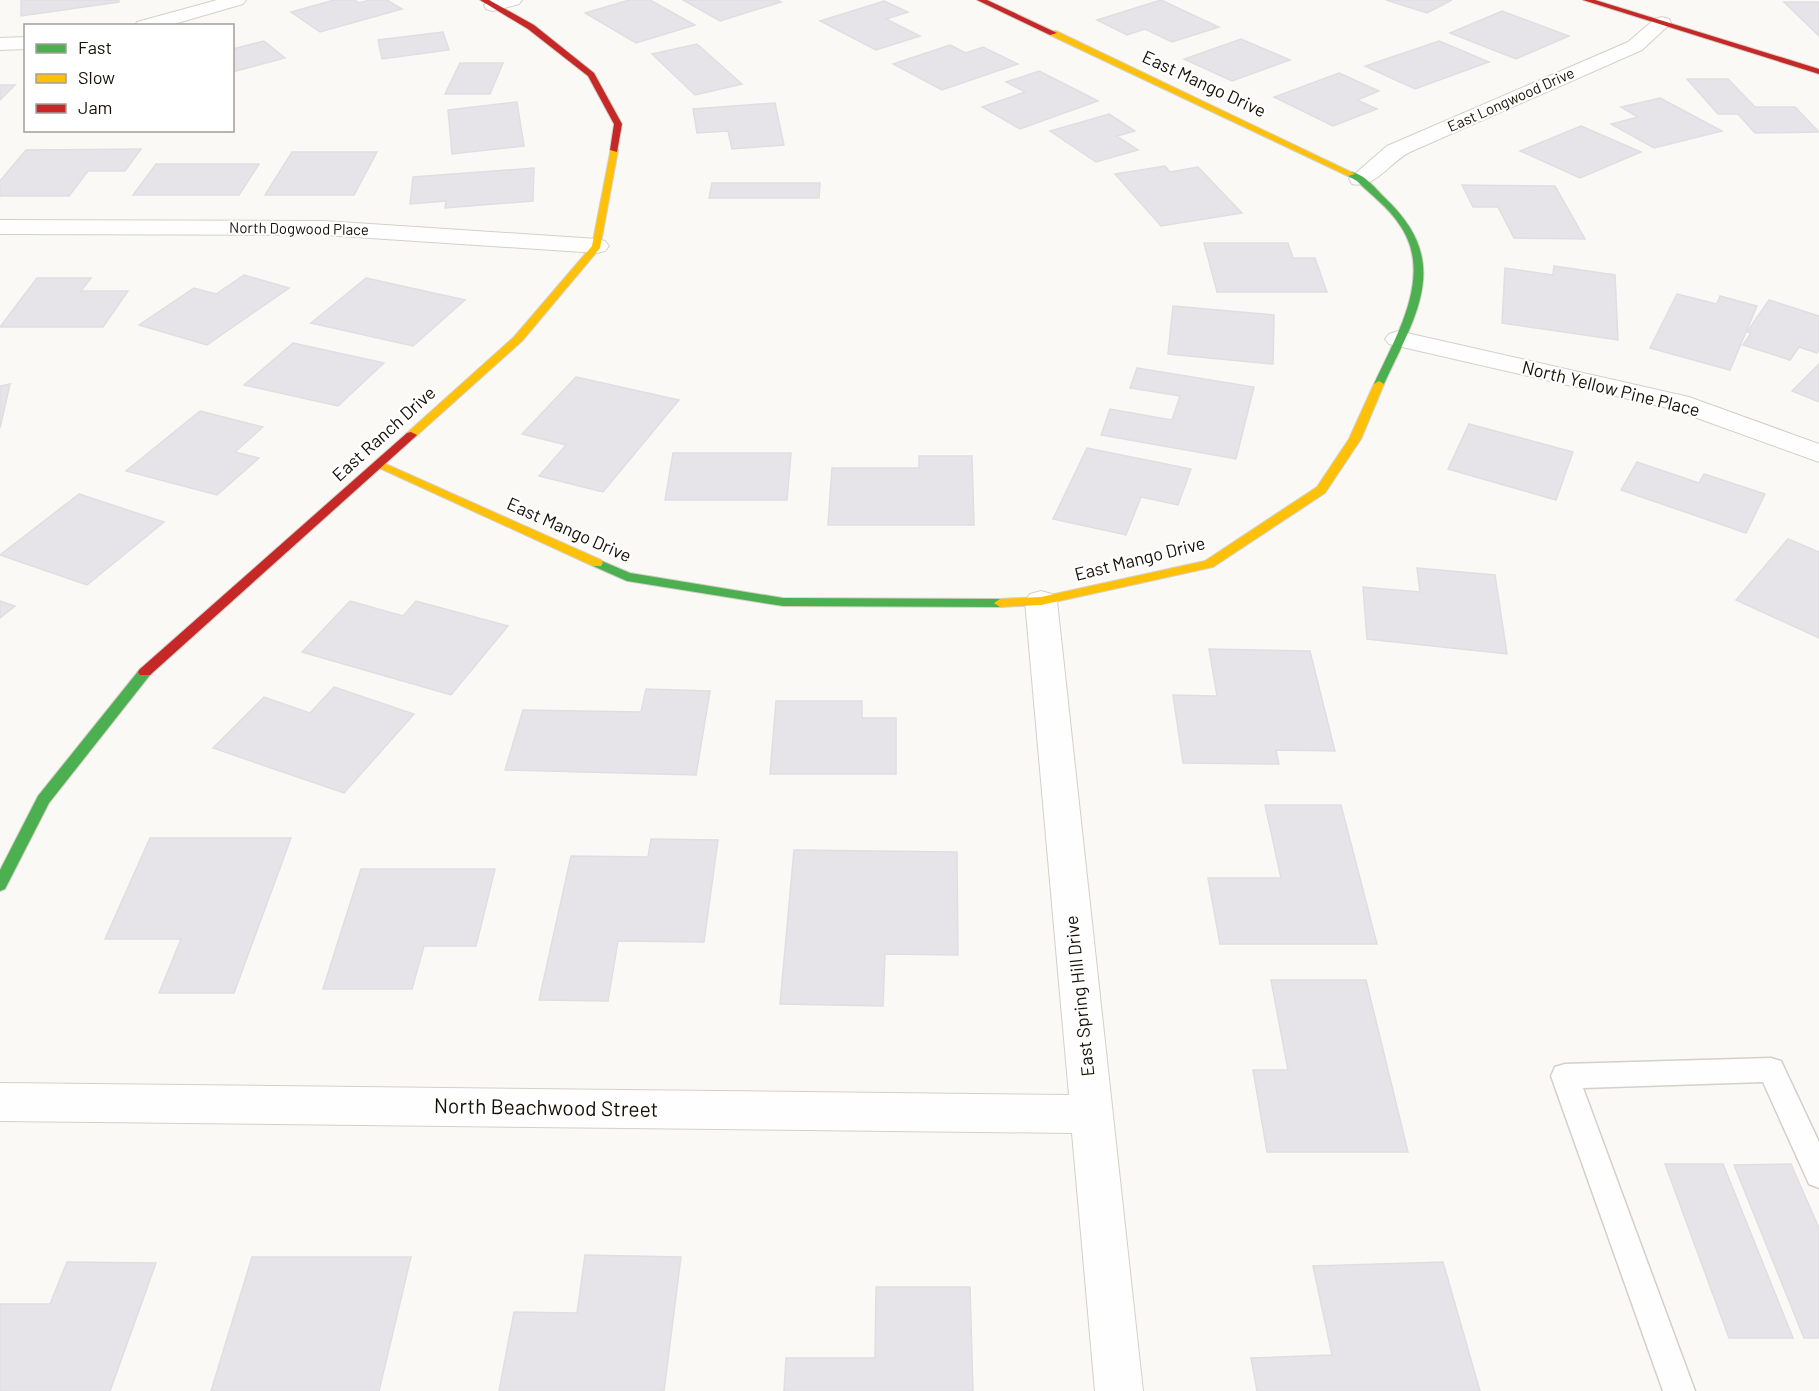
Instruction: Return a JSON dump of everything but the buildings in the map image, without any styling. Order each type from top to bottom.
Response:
[{"type":"street","points":[[151,24],[237,0]]},
{"type":"street","points":[[489,3],[513,0]]},
{"type":"street","name":"East Mango Drive","points":[[378,464],[627,577],[783,602],[974,605],[1041,601],[1209,564],[1321,490],[1355,439],[1418,292],[1420,260],[1406,226],[1360,179],[1323,159],[981,0]]},
{"type":"street","points":[[1587,0],[1819,72]]},
{"type":"street","points":[[489,3],[531,27],[591,75],[618,124],[597,246]]},
{"type":"street","name":"East Longwood Drive","points":[[1360,179],[1395,151],[1635,46],[1662,23]]},
{"type":"street","points":[[0,44],[24,43]]},
{"type":"street","name":"North Dogwood Place","points":[[0,227],[325,228],[597,246]]},
{"type":"street","name":"East Ranch Drive","points":[[0,885],[43,800],[142,675],[518,339],[597,246]]},
{"type":"street","name":"North Yellow Pine Place","points":[[1398,339],[1680,403],[1819,454]]},
{"type":"street","name":"East Spring Hill Drive","points":[[1041,601],[1119,1391]]},
{"type":"street","name":"North Beachwood Street","points":[[0,1102],[1092,1114]]},
{"type":"lane","points":[[1679,1391],[1565,1076],[1770,1070],[1819,1174]]},
{"type":"traffic: fast","points":[[1351,174],[1360,179],[1384,201],[1405,225],[1415,244],[1419,263],[1418,284],[1413,305],[1406,326],[1379,384]]},
{"type":"traffic: fast","points":[[597,563],[627,577],[783,602],[1000,603]]},
{"type":"traffic: fast","points":[[0,885],[43,800],[145,672]]},
{"type":"traffic: slow","points":[[1053,33],[1351,174]]},
{"type":"traffic: slow","points":[[411,435],[518,339],[597,246],[614,150]]},
{"type":"traffic: slow","points":[[1000,603],[1041,601],[1209,564],[1321,490],[1355,439],[1379,384]]},
{"type":"traffic: slow","points":[[379,464],[597,563]]},
{"type":"traffic: jam","points":[[484,0],[531,27],[591,75],[618,124],[614,150]]},
{"type":"traffic: jam","points":[[981,0],[1053,33]]},
{"type":"traffic: jam","points":[[1587,0],[1819,72]]},
{"type":"traffic: jam","points":[[145,672],[411,435]]}]
